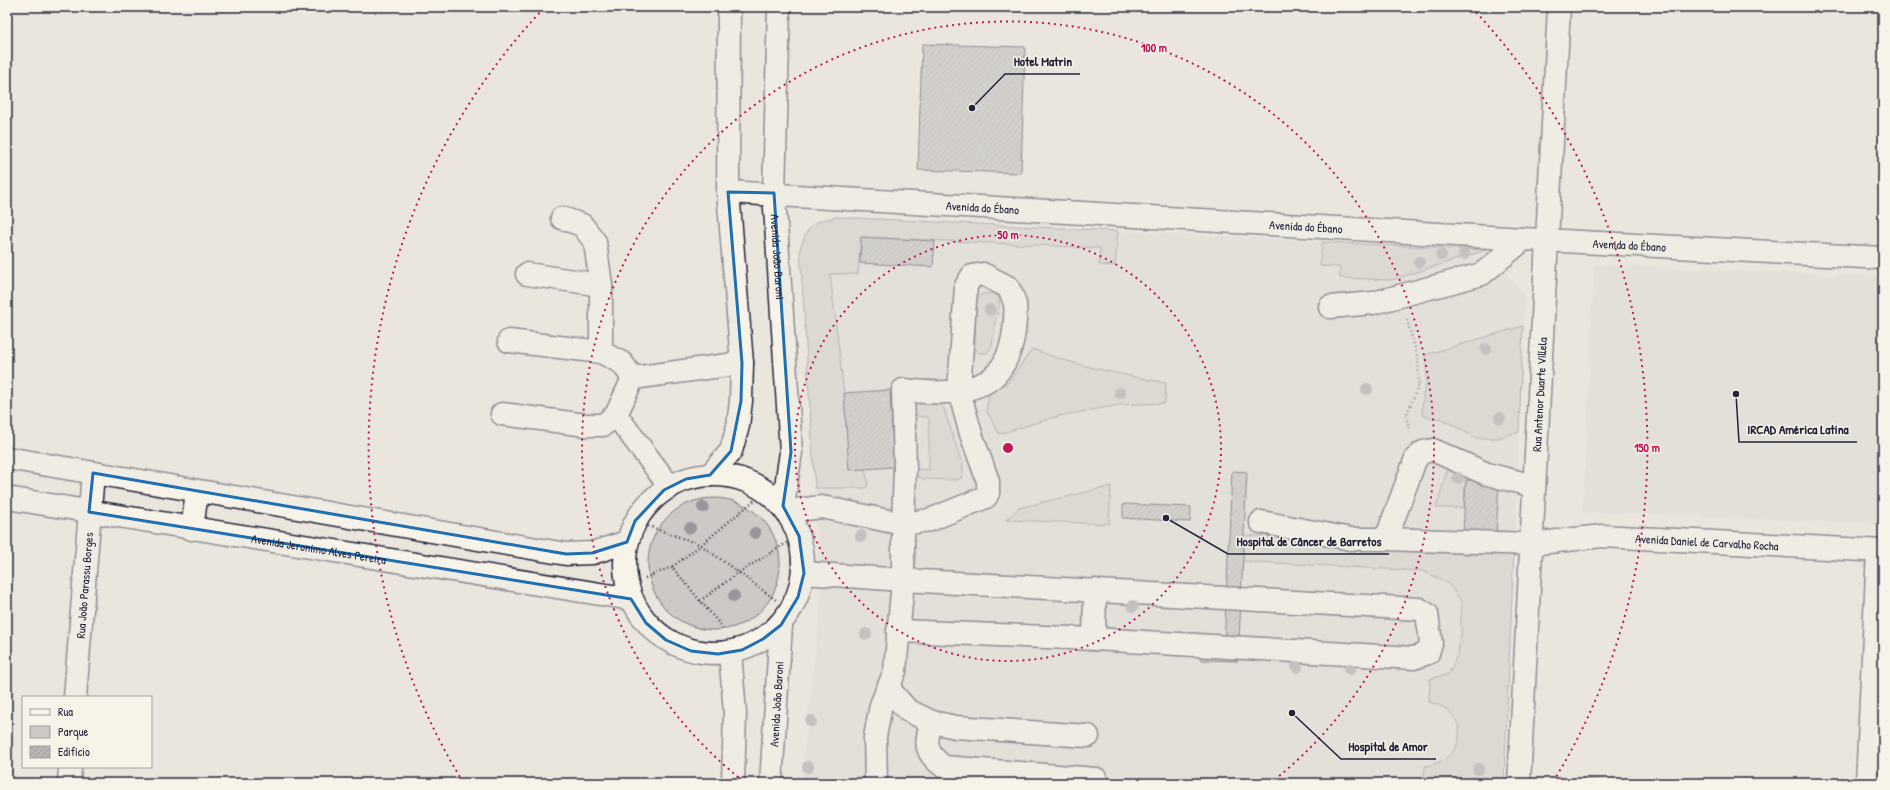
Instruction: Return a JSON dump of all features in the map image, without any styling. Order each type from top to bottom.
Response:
[{"type":"street","points":[[710,475],[731,451],[738,426],[741,401],[742,363],[728,192],[729,7]]},
{"type":"street","name":"Avenida João Baroni","points":[[780,7],[774,193],[791,452],[785,509]]},
{"type":"street","name":"Rua Antenor Duarte Villela","points":[[1519,783],[1559,7]]},
{"type":"street","name":"Avenida do Ébano","points":[[728,192],[774,193],[1524,239],[1547,239],[1883,258]]},
{"type":"street","points":[[562,218],[582,225],[596,242],[601,284],[601,352]]},
{"type":"street","points":[[1330,307],[1373,303],[1482,274],[1524,239]]},
{"type":"street","points":[[527,274],[601,284]]},
{"type":"street","points":[[785,509],[822,507],[903,524],[930,520],[986,497],[988,493],[988,481],[971,434],[959,391],[966,286],[972,276],[983,274],[1008,287],[1016,305],[1014,337],[1008,354],[997,374],[982,384],[959,391],[934,393],[903,390],[906,469],[903,524],[903,580],[895,672],[881,705],[875,736],[876,783]]},
{"type":"street","points":[[509,341],[601,352],[622,362],[633,378]]},
{"type":"street","points":[[633,378],[742,363]]},
{"type":"street","points":[[502,414],[586,425],[603,425],[616,415],[633,378]]},
{"type":"street","points":[[616,415],[670,487]]},
{"type":"street","points":[[1386,539],[1416,458],[1423,452],[1433,450],[1487,474],[1534,486]]},
{"type":"street","points":[[7,458],[197,492],[566,554],[592,553],[627,542]]},
{"type":"street","name":"Rua João Parassu Borges","points":[[75,696],[93,473]]},
{"type":"street","points":[[710,475],[730,476],[748,482],[765,491],[785,509],[799,536],[803,550],[804,573],[798,597],[786,618],[763,640],[736,651],[718,654],[692,651],[666,640],[646,622],[629,592],[624,564],[627,542],[635,521],[664,490],[686,479],[710,475]]},
{"type":"street","points":[[192,529],[197,492]]},
{"type":"street","name":"Avenida Jeronimo Alves Pereira","points":[[7,498],[192,529],[629,592]]},
{"type":"street","name":"Avenida Daniel de Carvalho Rocha","points":[[1261,522],[1351,539],[1531,544],[1602,536],[1881,551]]},
{"type":"street","points":[[1867,783],[1881,551]]},
{"type":"street","points":[[804,573],[903,580],[1419,609],[1427,614],[1431,643],[1428,653],[1414,658],[1094,639],[898,631]]},
{"type":"street","points":[[1094,639],[1095,590]]},
{"type":"street","name":"Avenida João Baroni","points":[[771,783],[786,618]]},
{"type":"street","points":[[733,783],[736,651]]},
{"type":"street","points":[[889,689],[907,710],[932,722],[956,727],[1088,736]]},
{"type":"street","points":[[932,722],[927,734],[929,752],[932,757],[944,766],[1096,779]]},
{"type":"street","points":[[69,783],[70,768]]},
{"type":"path","points":[[1401,296],[1418,359],[1418,384],[1406,416],[1416,458]]},
{"type":"path","points":[[629,592],[672,567],[701,545],[765,491]]},
{"type":"path","points":[[635,521],[701,545],[738,573],[786,618]]},
{"type":"path","points":[[700,601],[738,573],[799,536]]},
{"type":"path","points":[[672,567],[700,601],[736,651]]},
{"type":"highlighted area","points":[[728,192],[774,193],[791,452],[783,506],[799,536],[804,573],[798,597],[781,625],[763,639],[742,650],[718,654],[691,651],[666,640],[646,623],[631,599],[89,512],[93,473],[566,554],[592,553],[627,542],[635,521],[664,490],[686,479],[710,475],[731,451],[741,401],[742,363]]},
{"type":"shaded area","points":[[837,217],[1486,250],[1525,295],[1504,783],[801,783],[821,600],[800,249],[805,233],[819,220]]},
{"type":"shaded area","points":[[1594,265],[1883,277],[1883,524],[1583,512]]},
{"type":"green space","points":[[837,217],[1118,231],[1115,266],[1099,265],[1100,248],[861,237],[858,274],[830,274],[844,393],[849,470],[865,469],[868,484],[866,488],[815,488],[800,249],[806,234],[812,226],[822,220]]},
{"type":"green space","points":[[1322,242],[1486,250],[1392,280],[1340,278],[1340,267],[1320,266]]},
{"type":"green space","points":[[990,293],[999,296],[999,309],[995,321],[992,346],[987,353],[979,353],[975,349],[976,303],[981,295]]},
{"type":"green space","points":[[1523,326],[1519,432],[1498,438],[1476,438],[1442,419],[1422,416],[1423,397],[1427,379],[1425,355]]},
{"type":"green space","points":[[1032,349],[1081,365],[1166,383],[1165,403],[1119,405],[1059,416],[999,434],[986,410],[990,391],[1008,383]]},
{"type":"green space","points":[[936,398],[944,409],[963,467],[961,478],[956,480],[922,479],[917,476],[913,469],[929,470],[929,418],[912,415],[912,404]]},
{"type":"green space","points":[[1448,468],[1466,471],[1464,508],[1436,508]]},
{"type":"green space","points":[[1111,486],[1109,524],[1006,520],[1019,508]]},
{"type":"green space","points":[[720,498],[739,503],[751,509],[761,517],[769,527],[775,539],[779,551],[779,577],[775,589],[769,601],[761,611],[751,619],[739,625],[727,629],[708,630],[689,625],[677,619],[667,611],[659,601],[653,589],[649,577],[648,558],[653,539],[659,527],[667,517],[677,509],[689,503],[701,499]]},
{"type":"green space","points":[[1239,535],[1514,548],[1504,783],[1424,783],[1425,766],[1439,762],[1450,755],[1456,746],[1459,736],[1458,725],[1453,715],[1443,707],[1429,702],[1430,679],[1449,674],[1458,653],[1461,635],[1461,601],[1448,583],[1423,571],[1237,561]]},
{"type":"building","points":[[922,44],[1025,47],[1021,173],[918,170]]},
{"type":"building","points":[[861,237],[935,241],[933,267],[860,263]]},
{"type":"building","points":[[890,390],[894,467],[849,470],[844,393]]},
{"type":"building","points":[[1232,471],[1247,472],[1238,661],[1200,660],[1201,646],[1224,647]]},
{"type":"building","points":[[1466,480],[1499,482],[1496,534],[1463,532]]},
{"type":"building","points":[[1123,504],[1191,507],[1190,522],[1123,518]]},
{"type":"building","points":[[1561,778],[1635,783],[1561,783]]},
{"type":"place","name":"Hotel Matrin","points":[[972,108]]},
{"type":"place","name":"IRCAD América Latina","points":[[1736,394]]},
{"type":"place","name":"Hospital de Câncer de Barretos","points":[[1166,518]]},
{"type":"place","name":"Hospital de Amor","points":[[1292,713]]}]
